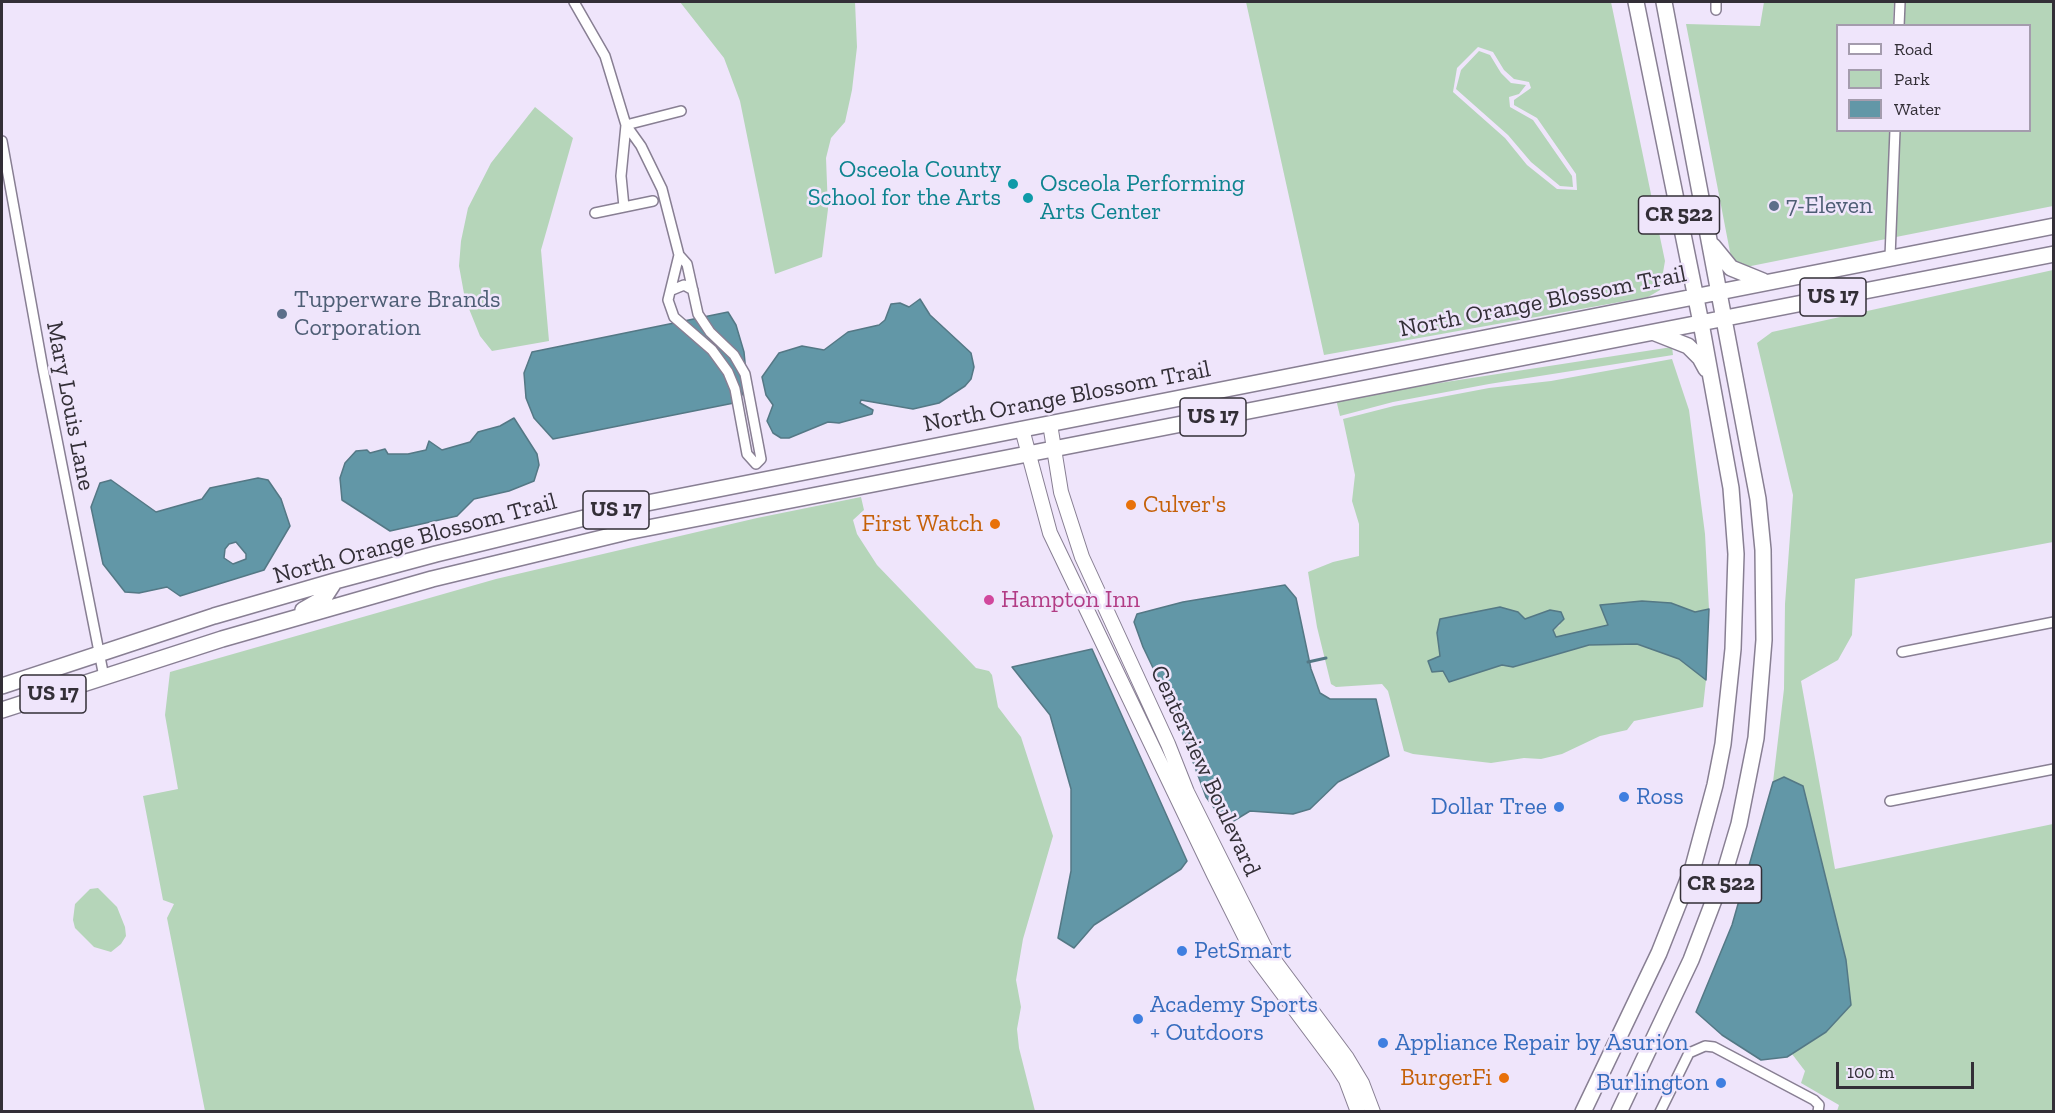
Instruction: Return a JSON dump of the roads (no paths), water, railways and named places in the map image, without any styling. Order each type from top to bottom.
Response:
[{"type":"main road","name":"CR 522","points":[[1583,1112],[1679,907],[1704,830],[1723,744],[1733,649],[1736,554],[1731,488],[1696,295],[1636,2]]},
{"type":"main road","name":"CR 522","points":[[1619,1112],[1708,921],[1739,824],[1756,738],[1764,640],[1763,550],[1758,499],[1664,2]]},
{"type":"main road","name":"North Orange Blossom Trail","points":[[99,655],[214,616],[402,562],[608,512],[2054,226]]},
{"type":"main road","points":[[1709,238],[1721,258],[1731,268],[1766,282]]},
{"type":"main road","name":"North Orange Blossom Trail","points":[[104,677],[287,620],[528,555],[722,513],[1053,447],[2054,254]]},
{"type":"main road","points":[[1652,332],[1688,346],[1700,358],[1713,383]]},
{"type":"main road","points":[[722,513],[743,499],[752,482]]},
{"type":"main road","points":[[348,603],[346,594],[353,586],[402,562]]},
{"type":"main road","points":[[287,620],[324,598],[335,581]]},
{"type":"main road","name":"US 17","points":[[2,686],[99,655]]},
{"type":"main road","name":"US 17","points":[[2,710],[104,677]]},
{"type":"street","points":[[574,2],[605,56],[626,125],[641,146],[662,189],[679,255],[668,300],[674,317],[712,350],[728,372],[735,389],[747,454],[756,464],[761,459],[745,374],[734,355],[701,318],[687,264],[679,255]]},
{"type":"street","points":[[1899,24],[1900,2]]},
{"type":"street","points":[[626,125],[681,111]]},
{"type":"street","points":[[624,207],[621,176],[626,125]]},
{"type":"street","points":[[1890,257],[1895,132]]},
{"type":"street","name":"Mary Louis Lane","points":[[2,141],[38,346],[104,677]]},
{"type":"street","points":[[595,213],[653,201]]},
{"type":"street","points":[[672,290],[684,285],[693,290]]},
{"type":"street","points":[[689,329],[699,326],[701,318]]},
{"type":"street","name":"Centerview Boulevard","points":[[1050,424],[1066,511],[1094,604]]},
{"type":"street","name":"Centerview Boulevard","points":[[1022,429],[1050,533],[1094,604],[1168,744],[1187,792],[1269,966],[1337,1066],[1350,1089],[1358,1112]]},
{"type":"street","points":[[1902,652],[2054,622]]},
{"type":"street","points":[[1890,801],[2054,769]]},
{"type":"street","name":"Centerview Boulevard","points":[[1269,966],[1347,1058],[1362,1083],[1373,1112]]},
{"type":"street","points":[[1660,1112],[1689,1053],[1705,1046],[1714,1047],[1814,1100],[1819,1105],[1818,1112]]},
{"type":"water","points":[[920,299],[930,315],[971,353],[974,367],[971,379],[965,386],[939,403],[913,409],[861,400],[860,403],[873,410],[872,414],[839,423],[828,422],[789,438],[781,438],[773,433],[767,421],[773,405],[766,395],[762,377],[779,353],[802,346],[824,350],[848,332],[879,325],[885,320],[891,304],[900,303],[909,307]]},
{"type":"water","points":[[728,312],[736,325],[744,352],[747,383],[739,402],[553,439],[534,418],[526,398],[524,373],[532,352]]},
{"type":"water","points":[[514,418],[537,454],[539,465],[534,481],[509,491],[474,499],[457,516],[390,531],[342,500],[340,478],[345,463],[356,451],[367,450],[370,453],[385,449],[388,454],[408,454],[426,450],[429,441],[442,450],[470,442],[478,432],[500,426]]},
{"type":"water","points":[[258,478],[268,480],[281,499],[290,526],[264,570],[180,596],[167,587],[139,593],[125,592],[103,564],[91,507],[100,483],[111,480],[156,512],[202,499],[210,488]],"holes":[[[236,542],[246,554],[246,559],[233,564],[224,558],[225,549],[229,544]]]},
{"type":"water","points":[[1285,585],[1296,598],[1311,669],[1320,693],[1330,699],[1376,699],[1389,756],[1338,782],[1310,809],[1293,814],[1250,811],[1227,825],[1206,797],[1176,716],[1143,647],[1134,622],[1137,614],[1183,602]]},
{"type":"water","points":[[1642,601],[1671,603],[1695,612],[1709,609],[1706,680],[1679,659],[1637,644],[1589,645],[1513,667],[1502,665],[1449,682],[1443,671],[1432,672],[1428,661],[1440,656],[1437,633],[1440,619],[1500,607],[1518,612],[1525,619],[1550,610],[1561,612],[1564,619],[1553,630],[1556,637],[1608,625],[1600,605]]},
{"type":"water","points":[[1092,649],[1187,861],[1181,869],[1094,925],[1074,948],[1058,938],[1071,871],[1071,789],[1050,715],[1012,667]]},
{"type":"water","points":[[1784,777],[1803,786],[1846,960],[1851,1005],[1826,1032],[1787,1057],[1761,1060],[1722,1035],[1696,1012],[1732,925],[1773,782]]},
{"type":"waterway","points":[[1308,662],[1326,658]]},
{"type":"place","name":"Osceola County School for the Arts","points":[[1013,184]]},
{"type":"place","name":"Osceola Performing Arts Center","points":[[1028,198]]},
{"type":"place","name":"7-Eleven","points":[[1774,206]]},
{"type":"place","name":"Tupperware Brands Corporation","points":[[282,314]]},
{"type":"place","name":"Culver's","points":[[1131,505]]},
{"type":"place","name":"First Watch","points":[[995,524]]},
{"type":"place","name":"Hampton Inn","points":[[989,600]]},
{"type":"place","name":"Ross","points":[[1624,797]]},
{"type":"place","name":"Dollar Tree","points":[[1559,807]]},
{"type":"place","name":"PetSmart","points":[[1182,951]]},
{"type":"place","name":"Academy Sports + Outdoors","points":[[1138,1019]]},
{"type":"place","name":"Appliance Repair by Asurion","points":[[1383,1043]]},
{"type":"place","name":"BurgerFi","points":[[1504,1078]]},
{"type":"place","name":"Burlington","points":[[1721,1083]]}]
